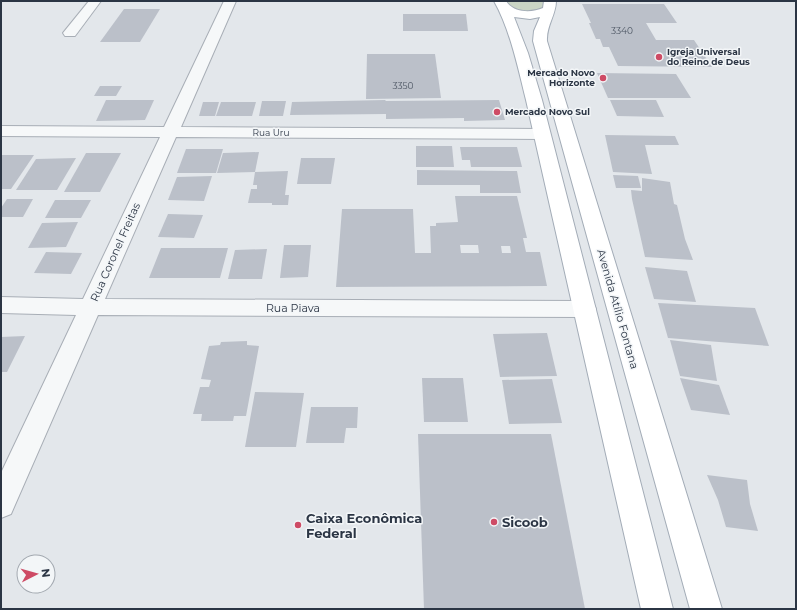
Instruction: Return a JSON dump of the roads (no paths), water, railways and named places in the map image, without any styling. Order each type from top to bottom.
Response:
[{"type":"main road","points":[[503,5],[522,14],[544,13],[550,5]]},
{"type":"main road","points":[[503,5],[521,53],[534,100],[657,609]]},
{"type":"main road","name":"Avenida Atílio Fontana","points":[[550,5],[539,36],[540,41],[706,609]]},
{"type":"street","points":[[70,33],[95,1]]},
{"type":"street","name":"Rua Coronel Freitas","points":[[1,504],[230,1]]},
{"type":"street","name":"Rua Uru","points":[[1,131],[541,134]]},
{"type":"street","name":"Rua Piava","points":[[1,305],[90,307],[585,309]]},
{"type":"place","name":"Igreja Universal do Reino de Deus","points":[[659,57]]},
{"type":"place","name":"Mercado Novo Horizonte","points":[[603,78]]},
{"type":"place","name":"Mercado Novo Sul","points":[[497,112]]},
{"type":"place","name":"Sicoob","points":[[494,522]]},
{"type":"place","name":"Caixa Econômica Federal","points":[[298,525]]}]
